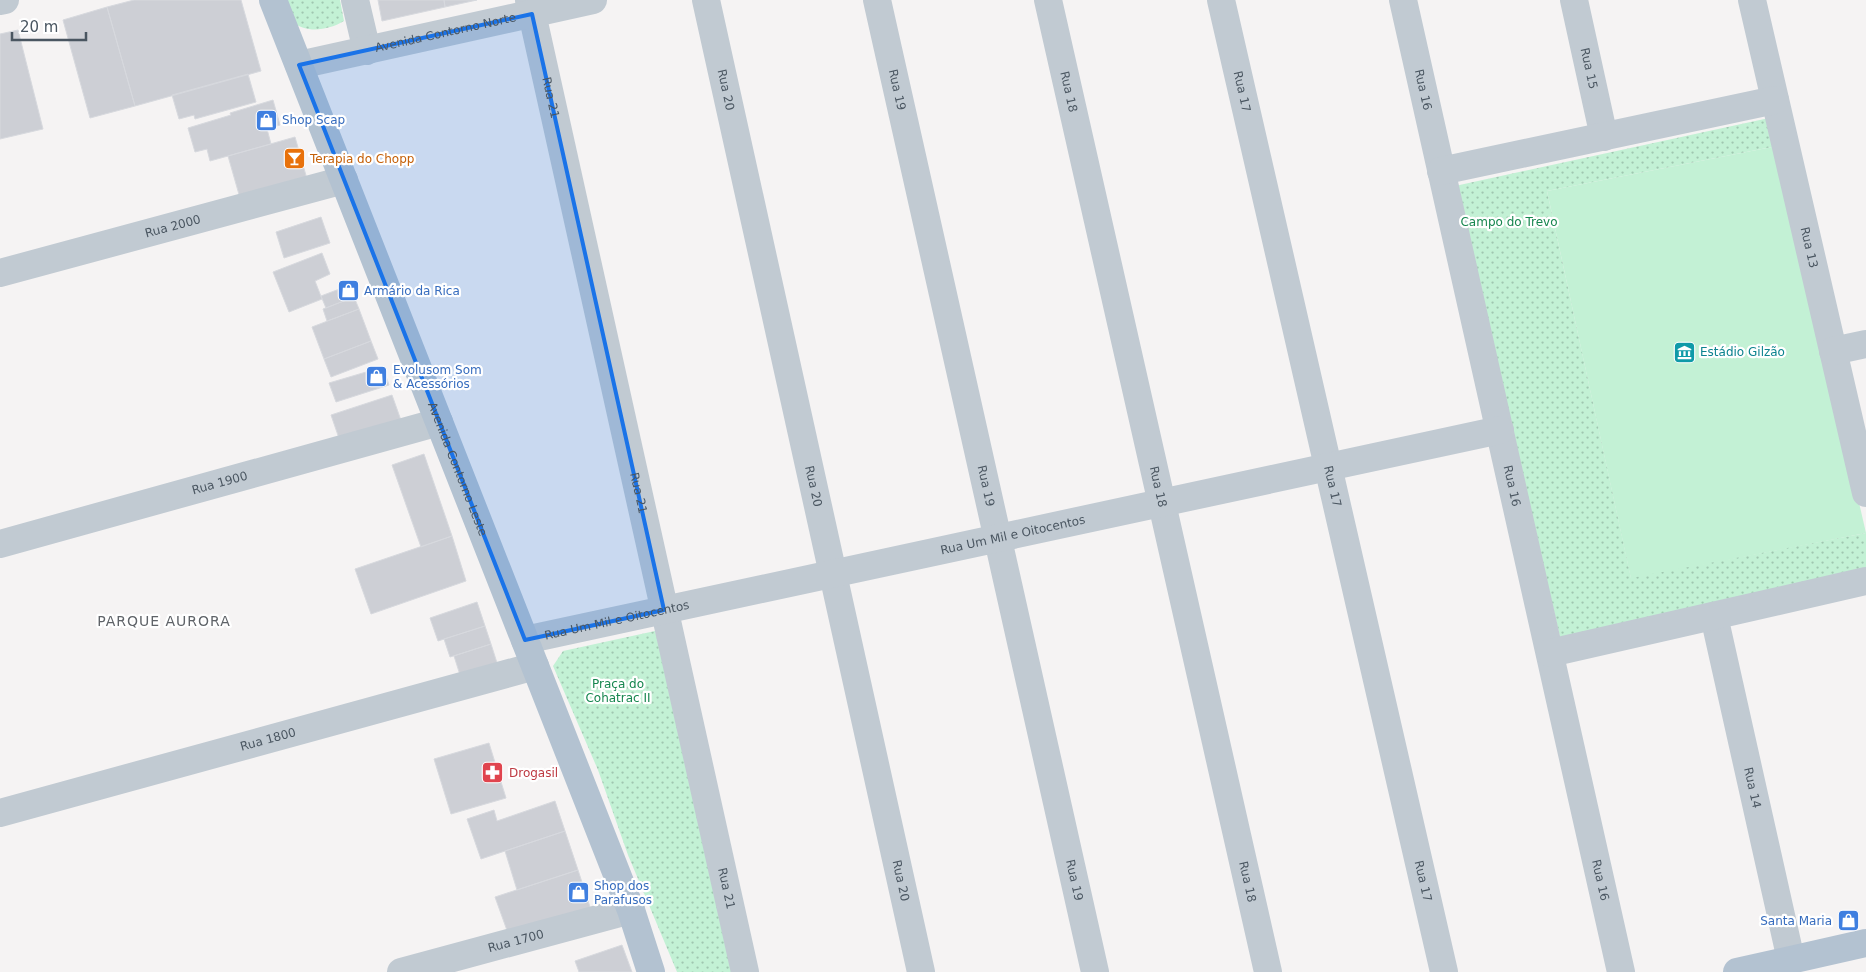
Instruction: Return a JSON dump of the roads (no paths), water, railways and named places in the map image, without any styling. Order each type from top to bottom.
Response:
[{"type":"main road","name":"Avenida Contorno Leste","points":[[273,0],[631,910],[652,972]]},
{"type":"main road","name":"Avenida Contorno Leste","points":[[631,910],[664,972]]},
{"type":"main road","points":[[1737,972],[1866,943]]},
{"type":"street","points":[[0,2],[5,0]]},
{"type":"street","points":[[355,0],[366,50]]},
{"type":"street","name":"Avenida Contorno Norte","points":[[299,65],[366,50],[531,7],[592,0]]},
{"type":"street","name":"Rua 20","points":[[706,0],[921,972]]},
{"type":"street","name":"Rua 19","points":[[877,0],[1095,972]]},
{"type":"street","name":"Rua 18","points":[[1048,0],[1268,972]]},
{"type":"street","name":"Rua 17","points":[[1221,0],[1444,972]]},
{"type":"street","name":"Rua 16","points":[[1403,0],[1622,972]]},
{"type":"street","name":"Rua 15","points":[[1574,0],[1604,137]]},
{"type":"street","name":"Rua 13","points":[[1752,0],[1866,494]]},
{"type":"street","name":"Rua 21","points":[[531,7],[745,972]]},
{"type":"street","points":[[1441,171],[1775,100]]},
{"type":"street","name":"Rua 2000","points":[[0,273],[344,180]]},
{"type":"street","points":[[1833,351],[1866,344]]},
{"type":"street","name":"Rua 1900","points":[[0,544],[439,422]]},
{"type":"street","name":"Rua Um Mil e Oitocentos","points":[[525,640],[1500,430]]},
{"type":"street","points":[[1550,653],[1866,581]]},
{"type":"street","name":"Rua 14","points":[[1714,616],[1792,960]]},
{"type":"street","name":"Rua 1800","points":[[0,814],[535,666]]},
{"type":"street","name":"Rua 1700","points":[[401,972],[631,910]]},
{"type":"place","name":"Shop Scap","points":[[266,120]]},
{"type":"place","name":"Terapia do Chopp","points":[[294,159]]},
{"type":"place","name":"Armário da Rica","points":[[348,291]]},
{"type":"place","name":"Estádio Gilzão","points":[[1684,352]]},
{"type":"place","name":"Evolusom Som & Acessórios","points":[[377,377]]},
{"type":"place","name":"Drogasil","points":[[493,773]]},
{"type":"place","name":"Shop dos Parafusos","points":[[578,893]]},
{"type":"place","name":"Santa Maria","points":[[1848,921]]},
{"type":"district","name":"PARQUE AURORA","points":[[164,621]]},
{"type":"park label","name":"Campo do Trevo","points":[[1509,222]]},
{"type":"park label","name":"Praça do Cohatrac II","points":[[618,691]]}]
